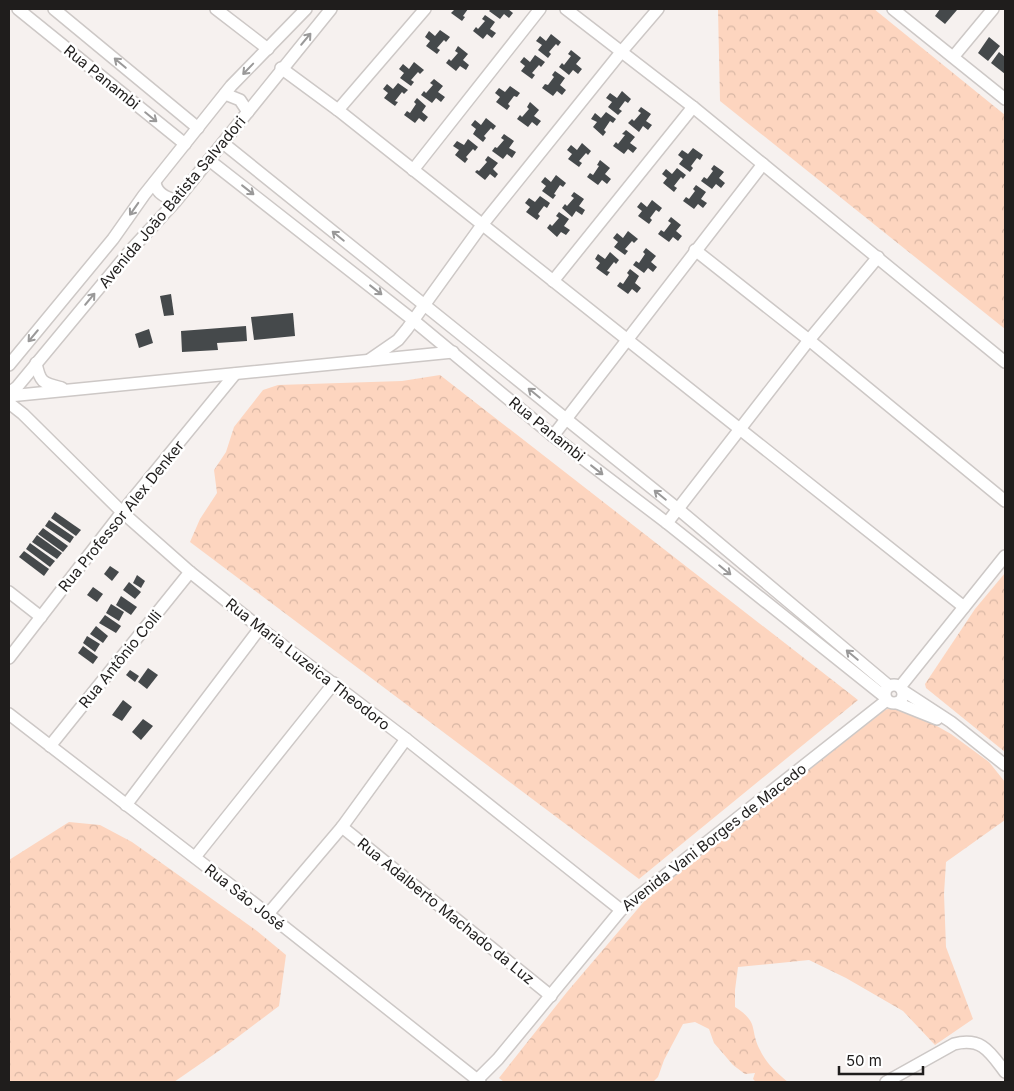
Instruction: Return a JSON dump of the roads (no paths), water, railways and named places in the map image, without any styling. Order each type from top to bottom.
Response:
[{"type":"street","name":"Rua Panambi","points":[[18,9],[185,144]]},
{"type":"street","name":"Rua Panambi","points":[[54,9],[198,128]]},
{"type":"street","points":[[216,9],[268,49]]},
{"type":"street","name":"Avenida João Batista Salvadori","points":[[9,365],[113,239],[155,182],[225,94],[306,9]]},
{"type":"street","name":"Avenida João Batista Salvadori","points":[[9,394],[17,387],[129,252],[176,200],[248,112],[281,68],[331,9]]},
{"type":"street","points":[[338,110],[425,9]]},
{"type":"street","points":[[413,170],[540,9]]},
{"type":"street","points":[[566,9],[693,107],[878,256],[1005,362]]},
{"type":"street","points":[[369,360],[398,340],[482,224],[658,9]]},
{"type":"street","points":[[893,9],[1005,98]]},
{"type":"street","points":[[954,56],[993,9]]},
{"type":"street","points":[[281,68],[338,110],[964,607]]},
{"type":"street","points":[[225,94],[240,100],[248,112]]},
{"type":"street","points":[[553,281],[693,107]]},
{"type":"street","name":"Rua Panambi","points":[[223,143],[678,509],[893,694]]},
{"type":"street","name":"Rua Panambi","points":[[209,160],[453,352],[553,436],[667,523],[918,712],[951,722],[1002,762]]},
{"type":"street","points":[[553,436],[763,164]]},
{"type":"street","points":[[155,182],[159,192],[166,197],[176,200]]},
{"type":"street","points":[[695,250],[809,340],[1005,501]]},
{"type":"street","points":[[667,523],[809,340],[878,256]]},
{"type":"street","points":[[9,394],[453,352]]},
{"type":"street","points":[[36,363],[39,377],[46,384],[66,390]]},
{"type":"street","name":"Rua Professor Alex Denker","points":[[9,658],[122,512],[235,374]]},
{"type":"street","name":"Rua Maria Luzeica Theodoro","points":[[9,403],[23,414],[122,512],[190,572],[406,739],[621,910]]},
{"type":"street","name":"Avenida Vani Borges de Macedo","points":[[479,1081],[621,910],[893,694],[1005,556]]},
{"type":"street","name":"Rua Antônio Colli","points":[[50,746],[190,572]]},
{"type":"street","points":[[9,592],[41,617]]},
{"type":"street","points":[[126,805],[260,628]]},
{"type":"street","points":[[195,857],[334,683]]},
{"type":"street","name":"Rua São José","points":[[9,714],[268,914],[479,1081]]},
{"type":"street","points":[[268,914],[342,827],[406,739]]},
{"type":"street","name":"Rua Adalberto Machado da Luz","points":[[342,827],[551,996]]},
{"type":"street","points":[[886,1082],[954,1044],[966,1041],[976,1043],[987,1050],[1005,1072]]}]
